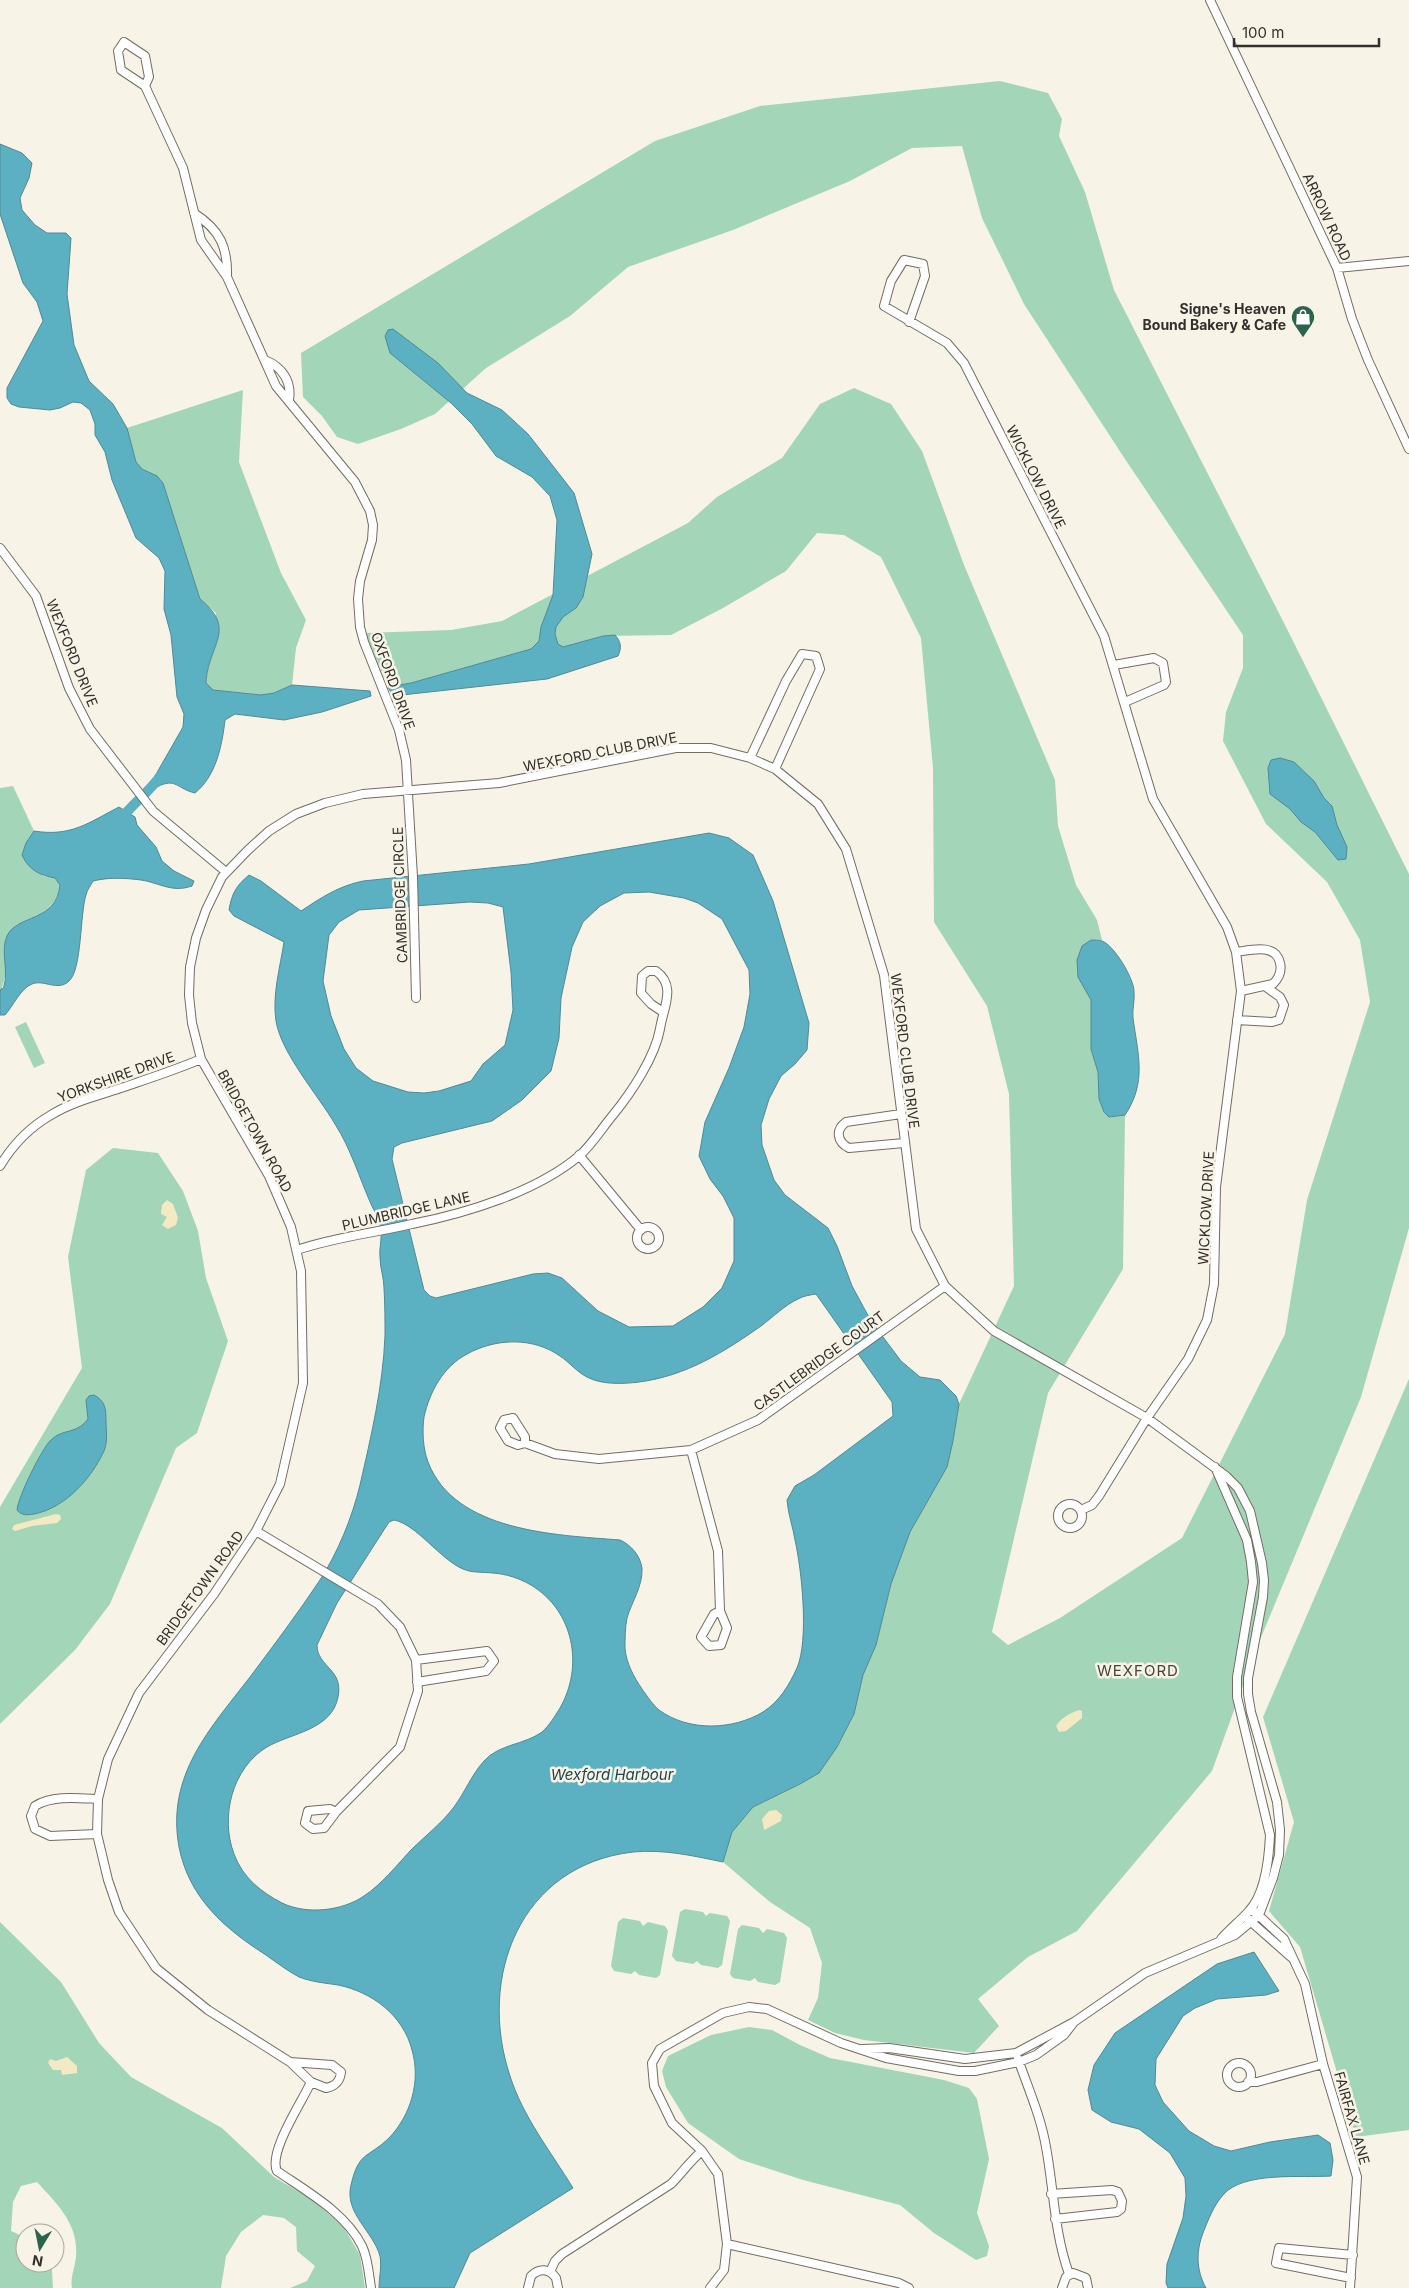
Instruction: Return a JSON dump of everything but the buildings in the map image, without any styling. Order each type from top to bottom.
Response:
[{"type":"street","name":"ARROW ROAD","points":[[1210,0],[1337,268],[1352,319],[1368,360],[1409,448]]},
{"type":"street","name":"OXFORD DRIVE","points":[[145,86],[149,77],[145,56],[124,42],[118,51],[121,70],[145,86],[183,168],[201,240],[227,277],[276,386],[355,482],[370,510],[373,532],[360,581],[358,599],[360,627],[364,642],[399,730],[406,760],[407,790]]},
{"type":"street","name":"OXFORD DRIVE","points":[[194,214],[202,219],[224,244],[227,256],[227,277]]},
{"type":"street","name":"WICKLOW DRIVE","points":[[909,322],[925,276],[923,264],[904,260],[890,281],[884,306],[909,322],[946,343],[964,363],[1104,636],[1153,799],[1227,927],[1236,952],[1241,991],[1216,1187],[1214,1284],[1207,1320],[1188,1359],[1147,1418],[1099,1496],[1092,1505],[1081,1510]]},
{"type":"street","points":[[1337,268],[1409,261]]},
{"type":"street","name":"OXFORD DRIVE","points":[[265,360],[276,364],[286,376],[289,385],[289,400]]},
{"type":"street","name":"WEXFORD DRIVE","points":[[0,548],[36,596],[69,688],[90,729],[153,812],[226,872]]},
{"type":"street","points":[[750,758],[786,680],[802,654],[816,656],[820,669],[775,769]]},
{"type":"street","points":[[1114,665],[1154,658],[1163,663],[1166,682],[1164,685],[1125,702]]},
{"type":"street","name":"WEXFORD CLUB DRIVE","points":[[226,872],[269,831],[296,814],[325,803],[363,794],[500,783],[676,748],[711,748],[750,758],[775,769],[818,804],[846,849],[884,975],[916,1229],[945,1286],[994,1331],[1147,1418],[1215,1467],[1238,1488],[1250,1510],[1262,1563],[1263,1597],[1248,1678],[1248,1694],[1253,1720],[1277,1802],[1280,1830],[1279,1855],[1273,1878],[1259,1915],[1235,1935],[1145,1972],[1074,2022],[1016,2053],[965,2059],[889,2048],[862,2049]]},
{"type":"street","name":"CAMBRIDGE CIRCLE","points":[[407,790],[412,861],[416,998]]},
{"type":"street","name":"BRIDGETOWN ROAD","points":[[226,872],[206,910],[196,938],[190,967],[189,995],[192,1023],[201,1059],[269,1176],[291,1227],[301,1272],[303,1383],[280,1484],[256,1531],[214,1594],[139,1693],[108,1759],[98,1799],[98,1834],[108,1880],[119,1912],[156,1968],[208,2010],[290,2062],[311,2082],[326,2088],[339,2081],[341,2072],[332,2065],[290,2062]]},
{"type":"street","points":[[1236,952],[1270,950],[1279,958],[1281,965],[1280,976],[1273,984],[1241,991]]},
{"type":"street","name":"PLUMBRIDGE LANE","points":[[297,1250],[485,1205],[534,1185],[579,1155],[629,1096],[658,1039],[669,992],[664,977],[656,971],[648,971],[642,976],[641,993],[651,1004],[663,1012]]},
{"type":"street","points":[[1237,1020],[1272,1022],[1279,1020],[1284,1005],[1280,997],[1266,987]]},
{"type":"street","name":"YORKSHIRE DRIVE","points":[[0,1166],[8,1153],[25,1135],[50,1114],[73,1103],[170,1072],[201,1059]]},
{"type":"street","points":[[901,1114],[846,1122],[841,1125],[838,1133],[839,1140],[844,1146],[849,1148],[904,1143]]},
{"type":"street","points":[[579,1155],[641,1230]]},
{"type":"street","name":"CASTLEBRIDGE COURT","points":[[525,1443],[554,1454],[599,1459],[691,1450],[758,1420],[945,1286]]},
{"type":"street","points":[[691,1450],[718,1551],[720,1611]]},
{"type":"street","name":"WEXFORD CLUB DRIVE","points":[[1215,1467],[1244,1534],[1251,1562],[1253,1582],[1251,1602],[1237,1677],[1237,1697],[1270,1835],[1270,1854],[1266,1871],[1251,1909],[1220,1940]]},
{"type":"street","points":[[256,1531],[378,1604],[400,1627],[416,1660],[418,1691],[400,1747],[336,1812]]},
{"type":"street","points":[[416,1660],[487,1650],[494,1661],[486,1671],[417,1682]]},
{"type":"street","points":[[1242,1723],[1253,1720]]},
{"type":"street","points":[[98,1799],[52,1800],[35,1806],[31,1816],[35,1829],[41,1833],[59,1836],[98,1834]]},
{"type":"street","name":"FAIRFAX LANE","points":[[1251,1909],[1284,1939],[1306,1984],[1323,2064],[1356,2176],[1350,2288]]},
{"type":"street","name":"FAIRFAX LANE","points":[[1244,1916],[1295,1960]]},
{"type":"street","name":"WEXFORD CLUB DRIVE","points":[[710,2288],[724,2270],[727,2244],[718,2174],[702,2151],[672,2123],[654,2086],[652,2063],[660,2048],[722,2014],[750,2007],[767,2009],[841,2043],[886,2058],[959,2071],[990,2070],[1019,2062],[1052,2045],[1064,2035],[1074,2022]]},
{"type":"street","points":[[1016,2053],[1046,2146],[1051,2194],[1060,2248],[1069,2274]]},
{"type":"street","points":[[1248,2082],[1257,2082],[1323,2064]]},
{"type":"street","points":[[311,2082],[278,2147],[274,2165],[277,2172],[335,2213],[357,2237],[366,2255],[371,2288]]},
{"type":"street","points":[[550,2272],[555,2261],[562,2254],[671,2184],[680,2176],[687,2163],[702,2151]]},
{"type":"street","points":[[1051,2194],[1112,2190],[1118,2192],[1122,2200],[1121,2209],[1117,2212],[1055,2219]]},
{"type":"street","points":[[727,2244],[899,2282],[909,2288]]},
{"type":"street","points":[[1350,2278],[1276,2263],[1279,2248],[1353,2255]]},
{"type":"street","points":[[528,2288],[528,2280],[535,2272],[545,2270],[556,2278],[558,2288]]},
{"type":"street","points":[[1062,2288],[1063,2280],[1069,2274],[1082,2275],[1088,2282],[1088,2288]]},
{"type":"green space","points":[[1000,81],[1048,93],[1062,119],[1059,136],[1085,192],[1114,290],[1285,625],[1409,874],[1409,1228],[1361,1397],[1257,1647],[1212,1771],[1077,1931],[1028,1957],[978,1999],[999,2026],[974,2053],[864,2040],[835,2033],[808,2020],[818,1998],[822,1963],[810,1928],[770,1902],[723,1862],[732,1832],[753,1807],[800,1784],[837,1747],[854,1714],[863,1675],[876,1645],[891,1584],[910,1532],[947,1467],[959,1404],[1014,1286],[1009,1094],[987,1006],[934,922],[933,768],[921,638],[881,557],[844,535],[817,533],[786,571],[723,608],[671,635],[603,636],[563,647],[531,649],[411,683],[388,687],[365,633],[451,630],[502,621],[688,523],[717,497],[782,458],[820,404],[854,388],[891,404],[922,451],[964,565],[1055,780],[1058,826],[1076,885],[1097,920],[1102,940],[1091,940],[1078,976],[1091,1000],[1091,1049],[1098,1072],[1099,1099],[1109,1117],[1125,1115],[1123,1269],[1048,1393],[992,1632],[1008,1645],[1060,1618],[1182,1538],[1285,1334],[1307,1200],[1370,1002],[1360,940],[1327,882],[1266,824],[1223,741],[1226,712],[1243,668],[1243,635],[1024,304],[982,218],[962,146],[912,148],[850,181],[733,230],[628,267],[570,316],[486,368],[435,414],[401,429],[358,444],[337,437],[322,416],[303,397],[301,353],[655,141],[760,106]]},
{"type":"green space","points":[[243,390],[239,462],[281,573],[306,620],[296,648],[292,685],[274,693],[261,695],[213,690],[206,683],[216,613],[200,599],[163,483],[156,476],[139,466],[132,451],[127,428]]},
{"type":"green space","points":[[13,786],[34,831],[26,843],[43,876],[55,878],[60,885],[55,900],[50,906],[38,916],[16,925],[0,992],[0,788]]},
{"type":"green space","points":[[26,1022],[45,1063],[34,1068],[15,1027]]},
{"type":"green space","points":[[113,1148],[158,1153],[183,1191],[198,1231],[206,1278],[228,1341],[197,1433],[176,1448],[110,1604],[75,1650],[0,1724],[0,1507],[82,1368],[68,1257],[86,1170]]},
{"type":"green space","points":[[1409,1379],[1409,2130],[1356,2137],[1300,1947],[1269,1911],[1294,1822],[1263,1717]]},
{"type":"green space","points":[[685,1909],[703,1912],[706,1916],[710,1913],[727,1916],[730,1921],[722,1965],[718,1968],[701,1965],[697,1961],[693,1964],[676,1961],[672,1956],[680,1912]]},
{"type":"green space","points":[[623,1918],[640,1921],[643,1926],[648,1922],[665,1926],[668,1931],[660,1975],[656,1978],[639,1975],[635,1971],[631,1974],[614,1971],[611,1966],[618,1922]]},
{"type":"green space","points":[[0,1922],[61,1982],[99,2043],[131,2077],[222,2128],[274,2177],[311,2199],[343,2226],[360,2255],[365,2288],[290,2288],[307,2281],[315,2266],[297,2251],[296,2227],[284,2218],[263,2215],[241,2232],[226,2256],[221,2288],[72,2288],[72,2276],[76,2257],[74,2234],[65,2215],[37,2182],[21,2186],[13,2202],[11,2231],[15,2233],[15,2273],[52,2273],[53,2288],[0,2288]]},
{"type":"green space","points":[[742,1925],[759,1928],[763,1933],[767,1929],[784,1933],[787,1938],[780,1982],[775,1985],[758,1982],[755,1978],[750,1981],[733,1978],[730,1974],[738,1929]]},
{"type":"green space","points":[[749,2027],[772,2030],[830,2058],[944,2080],[969,2088],[977,2099],[989,2159],[977,2213],[989,2246],[987,2256],[976,2260],[934,2233],[900,2205],[803,2180],[739,2159],[688,2123],[666,2087],[662,2071],[668,2056],[711,2035]]},
{"type":"sand","points":[[167,1200],[173,1204],[178,1218],[176,1225],[168,1229],[162,1225],[167,1217],[161,1214],[162,1205]]},
{"type":"sand","points":[[56,1514],[60,1515],[61,1519],[57,1523],[32,1526],[15,1531],[12,1529],[14,1525]]},
{"type":"sand","points":[[1079,1710],[1082,1711],[1082,1718],[1066,1731],[1059,1732],[1056,1726],[1058,1723],[1066,1716]]},
{"type":"sand","points":[[776,1810],[782,1815],[781,1821],[764,1830],[762,1819],[769,1811]]},
{"type":"sand","points":[[67,2057],[77,2066],[77,2073],[62,2075],[61,2070],[53,2070],[48,2063],[50,2059],[56,2061]]},
{"type":"water","points":[[0,144],[22,153],[32,163],[29,178],[20,198],[22,210],[35,225],[47,233],[66,233],[71,238],[67,294],[74,345],[89,381],[113,404],[127,428],[136,462],[142,469],[157,476],[163,483],[200,599],[211,610],[217,620],[218,638],[208,669],[206,683],[213,690],[261,695],[274,693],[292,685],[370,691],[371,696],[322,712],[284,720],[235,714],[225,720],[217,760],[208,778],[195,793],[173,783],[157,787],[151,783],[183,727],[184,714],[177,697],[171,635],[164,609],[165,571],[159,558],[136,538],[112,480],[105,452],[95,435],[95,424],[90,410],[81,403],[73,402],[50,410],[19,407],[11,404],[7,398],[7,388],[43,321],[37,302],[23,283],[0,214]]},
{"type":"water","points":[[393,329],[438,363],[467,393],[502,410],[528,434],[574,493],[592,554],[583,597],[576,608],[563,617],[556,627],[555,634],[558,644],[563,647],[603,636],[615,635],[620,645],[618,656],[547,679],[393,696],[388,687],[411,683],[531,649],[539,641],[541,627],[553,595],[557,520],[550,496],[532,477],[496,456],[472,424],[451,403],[390,353],[385,336],[388,330]]},
{"type":"water","points":[[1280,758],[1294,762],[1314,781],[1324,798],[1332,806],[1337,825],[1347,847],[1346,859],[1338,860],[1315,832],[1270,794],[1268,768],[1271,760]]},
{"type":"water","points":[[119,807],[135,817],[137,825],[156,847],[162,861],[174,871],[194,881],[192,886],[172,888],[141,880],[123,878],[93,881],[88,889],[84,903],[79,954],[73,975],[69,981],[60,985],[32,984],[21,993],[5,1015],[0,1015],[0,992],[3,988],[6,973],[4,948],[7,936],[19,924],[44,912],[51,906],[57,897],[60,885],[55,878],[39,873],[31,868],[22,855],[26,843],[34,831],[59,832],[69,830],[88,823]]},
{"type":"water","name":"Wexford Harbour","points":[[709,833],[729,838],[753,855],[773,901],[809,1023],[807,1050],[781,1076],[769,1099],[761,1125],[762,1145],[774,1180],[785,1195],[828,1228],[852,1286],[871,1321],[901,1361],[920,1377],[940,1380],[956,1396],[959,1404],[947,1467],[910,1532],[891,1584],[876,1645],[863,1675],[854,1714],[837,1747],[819,1773],[753,1807],[732,1832],[723,1862],[656,1851],[633,1852],[594,1861],[561,1879],[536,1902],[517,1932],[505,1965],[499,2001],[501,2038],[510,2076],[522,2106],[573,2188],[470,2253],[454,2288],[379,2288],[380,2256],[372,2238],[355,2213],[350,2195],[351,2185],[357,2166],[397,2129],[408,2108],[412,2097],[415,2074],[412,2050],[408,2037],[394,2016],[374,1999],[351,1988],[299,1977],[251,1945],[223,1923],[200,1897],[191,1882],[179,1847],[177,1821],[179,1797],[185,1775],[195,1755],[220,1715],[312,1592],[333,1558],[349,1522],[360,1485],[372,1430],[384,1355],[385,1306],[379,1220],[346,1143],[292,1060],[279,1033],[275,1011],[276,991],[284,942],[234,916],[229,910],[235,890],[249,875],[261,881],[301,911],[331,893],[363,881],[529,864]],"holes":[[[649,892],[684,898],[698,903],[722,919],[749,970],[750,994],[744,1027],[729,1068],[705,1122],[699,1156],[710,1179],[723,1196],[734,1218],[734,1261],[722,1288],[703,1307],[673,1326],[629,1327],[598,1311],[562,1278],[548,1273],[533,1274],[436,1298],[430,1296],[424,1290],[392,1159],[394,1147],[402,1143],[492,1121],[522,1100],[551,1071],[559,1038],[561,998],[572,947],[583,922],[600,906],[624,893]],[[470,902],[488,903],[503,907],[511,972],[513,1010],[505,1045],[483,1064],[471,1081],[439,1091],[424,1093],[408,1092],[373,1081],[356,1068],[344,1049],[331,1016],[323,981],[329,935],[339,922],[359,910]],[[816,1294],[892,1402],[893,1416],[814,1475],[795,1486],[787,1500],[800,1569],[803,1641],[797,1668],[783,1692],[763,1712],[738,1722],[711,1726],[684,1722],[671,1717],[655,1706],[636,1680],[627,1659],[625,1629],[642,1575],[641,1563],[634,1551],[620,1540],[567,1536],[538,1532],[510,1525],[484,1516],[460,1503],[441,1485],[428,1462],[423,1434],[424,1417],[434,1389],[444,1373],[467,1354],[490,1345],[514,1342],[538,1345],[560,1356],[593,1380],[613,1383],[639,1382],[673,1374],[719,1354],[802,1297]],[[394,1520],[411,1528],[446,1558],[463,1569],[522,1580],[546,1596],[557,1609],[571,1640],[573,1657],[572,1675],[560,1708],[542,1732],[490,1755],[476,1772],[449,1813],[371,1891],[355,1901],[335,1908],[313,1910],[292,1907],[274,1899],[260,1889],[238,1863],[230,1840],[228,1825],[232,1795],[237,1780],[255,1756],[267,1747],[319,1724],[328,1717],[334,1708],[339,1688],[337,1680],[321,1658],[317,1645],[337,1603],[389,1522]]]},
{"type":"water","points":[[1091,940],[1102,941],[1112,949],[1123,963],[1133,986],[1133,1015],[1139,1080],[1132,1103],[1125,1115],[1109,1117],[1104,1112],[1099,1099],[1098,1072],[1091,1049],[1091,1000],[1078,977],[1077,960],[1082,946]]},
{"type":"water","points":[[94,1395],[103,1402],[106,1412],[106,1444],[99,1461],[76,1491],[56,1506],[29,1515],[21,1513],[17,1510],[21,1495],[42,1452],[56,1436],[74,1430],[88,1419],[86,1400],[89,1396]]},
{"type":"water","points":[[1254,1952],[1279,1991],[1266,1995],[1217,1999],[1195,2008],[1183,2016],[1156,2059],[1155,2085],[1163,2102],[1189,2131],[1214,2146],[1231,2151],[1270,2142],[1318,2135],[1330,2143],[1333,2160],[1331,2176],[1274,2177],[1244,2182],[1232,2187],[1217,2203],[1201,2240],[1198,2260],[1200,2274],[1206,2288],[1168,2288],[1166,2283],[1167,2264],[1183,2218],[1186,2196],[1185,2178],[1170,2153],[1139,2129],[1111,2122],[1092,2110],[1088,2090],[1094,2065],[1115,2033],[1217,1964]]},
{"type":"waterway","points":[[118,823],[161,775]]},
{"type":"place","name":"Signe's Heaven Bound Bakery & Cafe","points":[[1303,338]]},
{"type":"district","name":"WEXFORD","points":[[1138,1671]]}]
